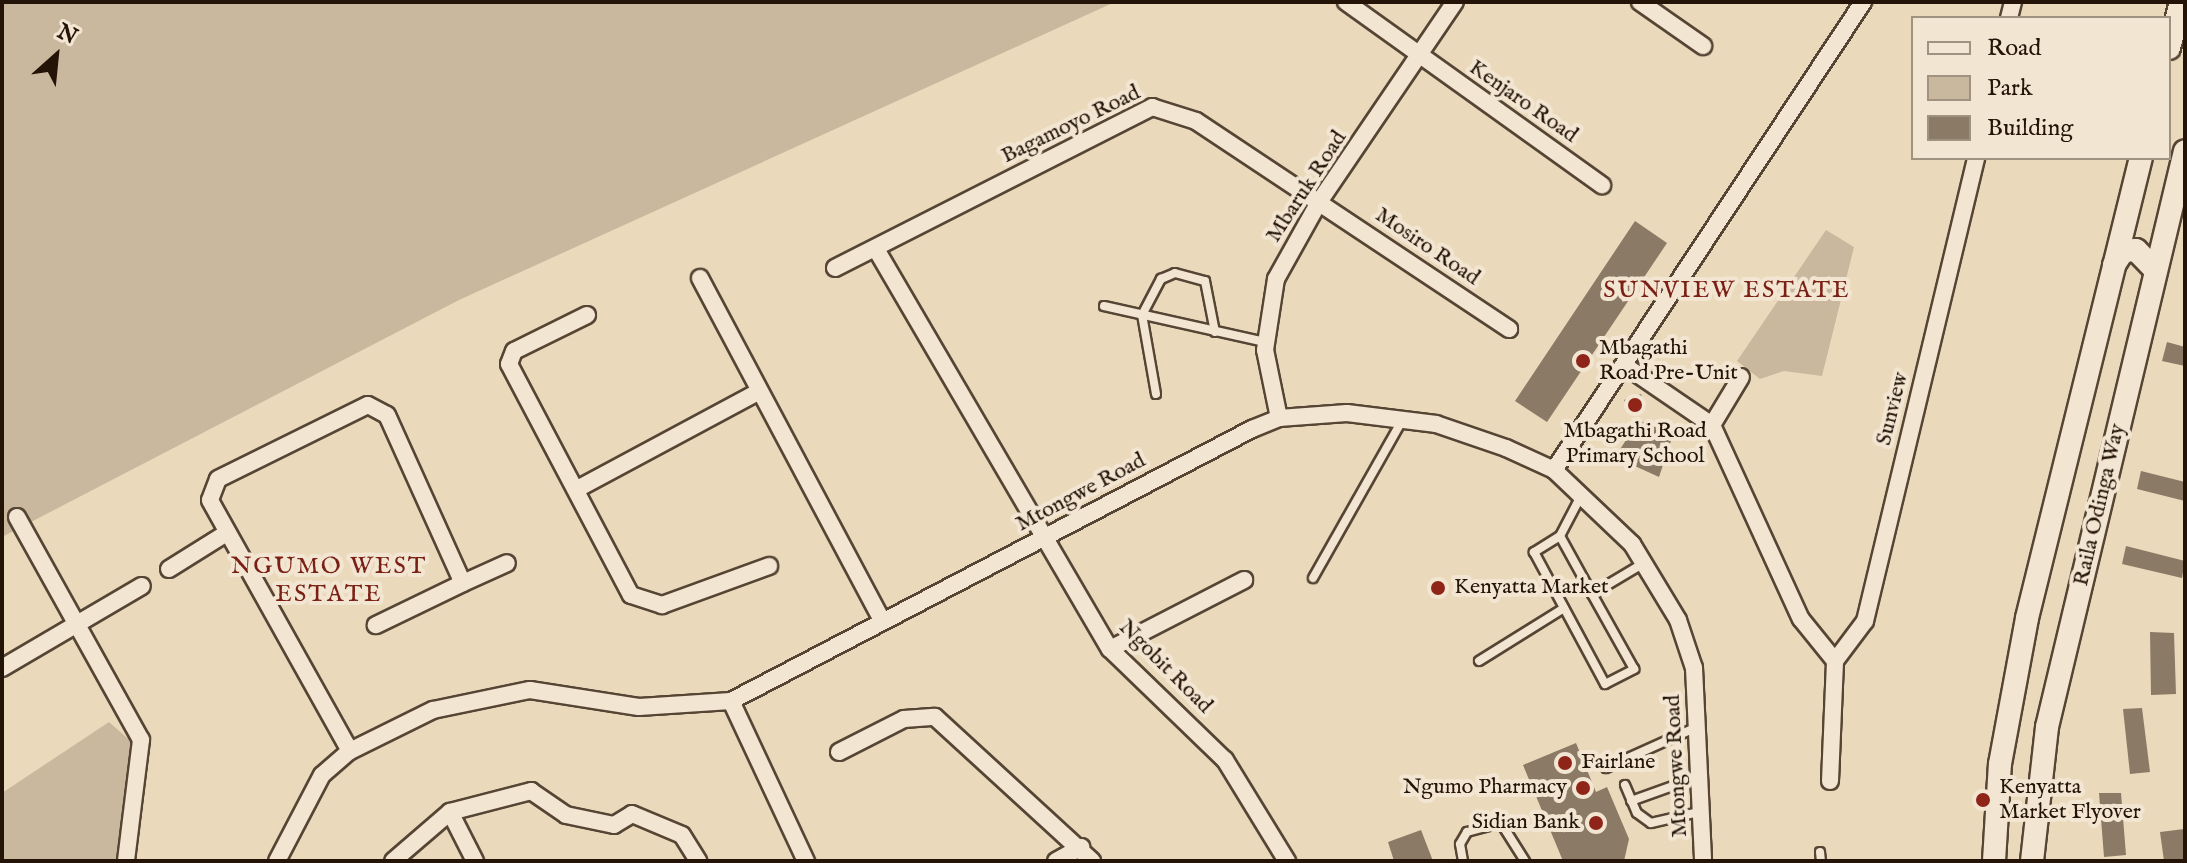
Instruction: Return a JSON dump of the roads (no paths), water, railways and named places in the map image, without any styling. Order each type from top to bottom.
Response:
[{"type":"main road","points":[[2171,40],[2181,2]]},
{"type":"main road","name":"Raila Odinga Way","points":[[2032,861],[2047,727],[2185,151]]},
{"type":"main road","name":"Raila Odinga Way","points":[[1994,861],[2000,764],[2027,618],[2140,160]]},
{"type":"main road","points":[[2114,265],[2123,251],[2136,250],[2155,270]]},
{"type":"street","name":"Kenjaro Road","points":[[1346,2],[1418,57],[1602,185]]},
{"type":"street","name":"Mbaruk Road","points":[[1279,418],[1265,342],[1276,279],[1319,202],[1455,2]]},
{"type":"street","points":[[1640,2],[1703,46]]},
{"type":"street","points":[[1554,470],[1863,2]]},
{"type":"street","name":"Bagamoyo Road","points":[[835,268],[1152,107],[1196,121],[1319,202]]},
{"type":"street","name":"Sunview","points":[[1835,661],[1865,621],[1976,160]]},
{"type":"street","name":"Mosiro Road","points":[[1319,202],[1509,329]]},
{"type":"street","name":"Ngobit Road","points":[[876,249],[1110,649],[1225,760],[1287,861]]},
{"type":"street","points":[[700,278],[756,393],[882,620]]},
{"type":"street","points":[[587,315],[514,351],[509,364],[638,600],[662,605],[769,566]]},
{"type":"street","points":[[1624,365],[1712,425],[1801,619],[1835,661],[1830,781]]},
{"type":"street","points":[[1712,425],[1741,377]]},
{"type":"street","points":[[579,488],[756,393]]},
{"type":"street","points":[[350,751],[211,508],[218,479],[375,405],[387,415],[463,583]]},
{"type":"street","name":"Mtongwe Road","points":[[277,861],[310,788],[350,751],[433,710],[490,694],[530,690],[639,707],[731,701],[882,620],[1279,418],[1404,417],[1467,433],[1554,470],[1582,494],[1644,563],[1678,620],[1701,725],[1703,861]]},
{"type":"street","points":[[17,517],[75,628],[141,740],[126,861]]},
{"type":"street","points":[[169,569],[225,534]]},
{"type":"street","points":[[376,625],[507,563]]},
{"type":"street","points":[[1110,649],[1244,580]]},
{"type":"street","points":[[2,668],[142,586]]},
{"type":"street","points":[[731,701],[806,861]]},
{"type":"street","points":[[839,752],[904,719],[935,717],[1086,854]]},
{"type":"street","points":[[393,861],[450,812],[536,791],[566,815],[614,825],[632,814],[682,835],[698,861]]},
{"type":"street","points":[[450,812],[475,861]]},
{"type":"street","points":[[1056,861],[1086,854]]},
{"type":"lane","points":[[1156,394],[1142,315],[1161,279],[1191,274],[1205,281],[1215,332]]},
{"type":"lane","points":[[1104,306],[1265,342]]},
{"type":"lane","points":[[1313,578],[1404,417]]},
{"type":"lane","points":[[1560,536],[1634,669],[1605,684],[1534,552],[1560,536],[1582,494]]},
{"type":"lane","points":[[1592,594],[1644,563]]},
{"type":"lane","points":[[1479,661],[1564,608]]},
{"type":"lane","points":[[1606,768],[1701,725]]},
{"type":"lane","points":[[1631,801],[1703,776]]},
{"type":"lane","points":[[1625,785],[1631,801],[1651,823],[1704,811]]},
{"type":"lane","points":[[1463,861],[1460,844],[1467,832],[1501,823],[1525,861]]},
{"type":"place","name":"Mbagathi Road Pre-Unit","points":[[1583,361]]},
{"type":"place","name":"Mbagathi Road Primary School","points":[[1635,405]]},
{"type":"place","name":"Kenyatta Market","points":[[1438,588]]},
{"type":"place","name":"Fairlane","points":[[1565,763]]},
{"type":"place","name":"Ngumo Pharmacy","points":[[1583,788]]},
{"type":"place","name":"Kenyatta Market Flyover","points":[[1983,800]]},
{"type":"place","name":"Sidian Bank","points":[[1596,823]]},
{"type":"district","name":"SUNVIEW ESTATE","points":[[1727,291]]},
{"type":"district","name":"NGUMO WEST ESTATE","points":[[329,581]]}]
